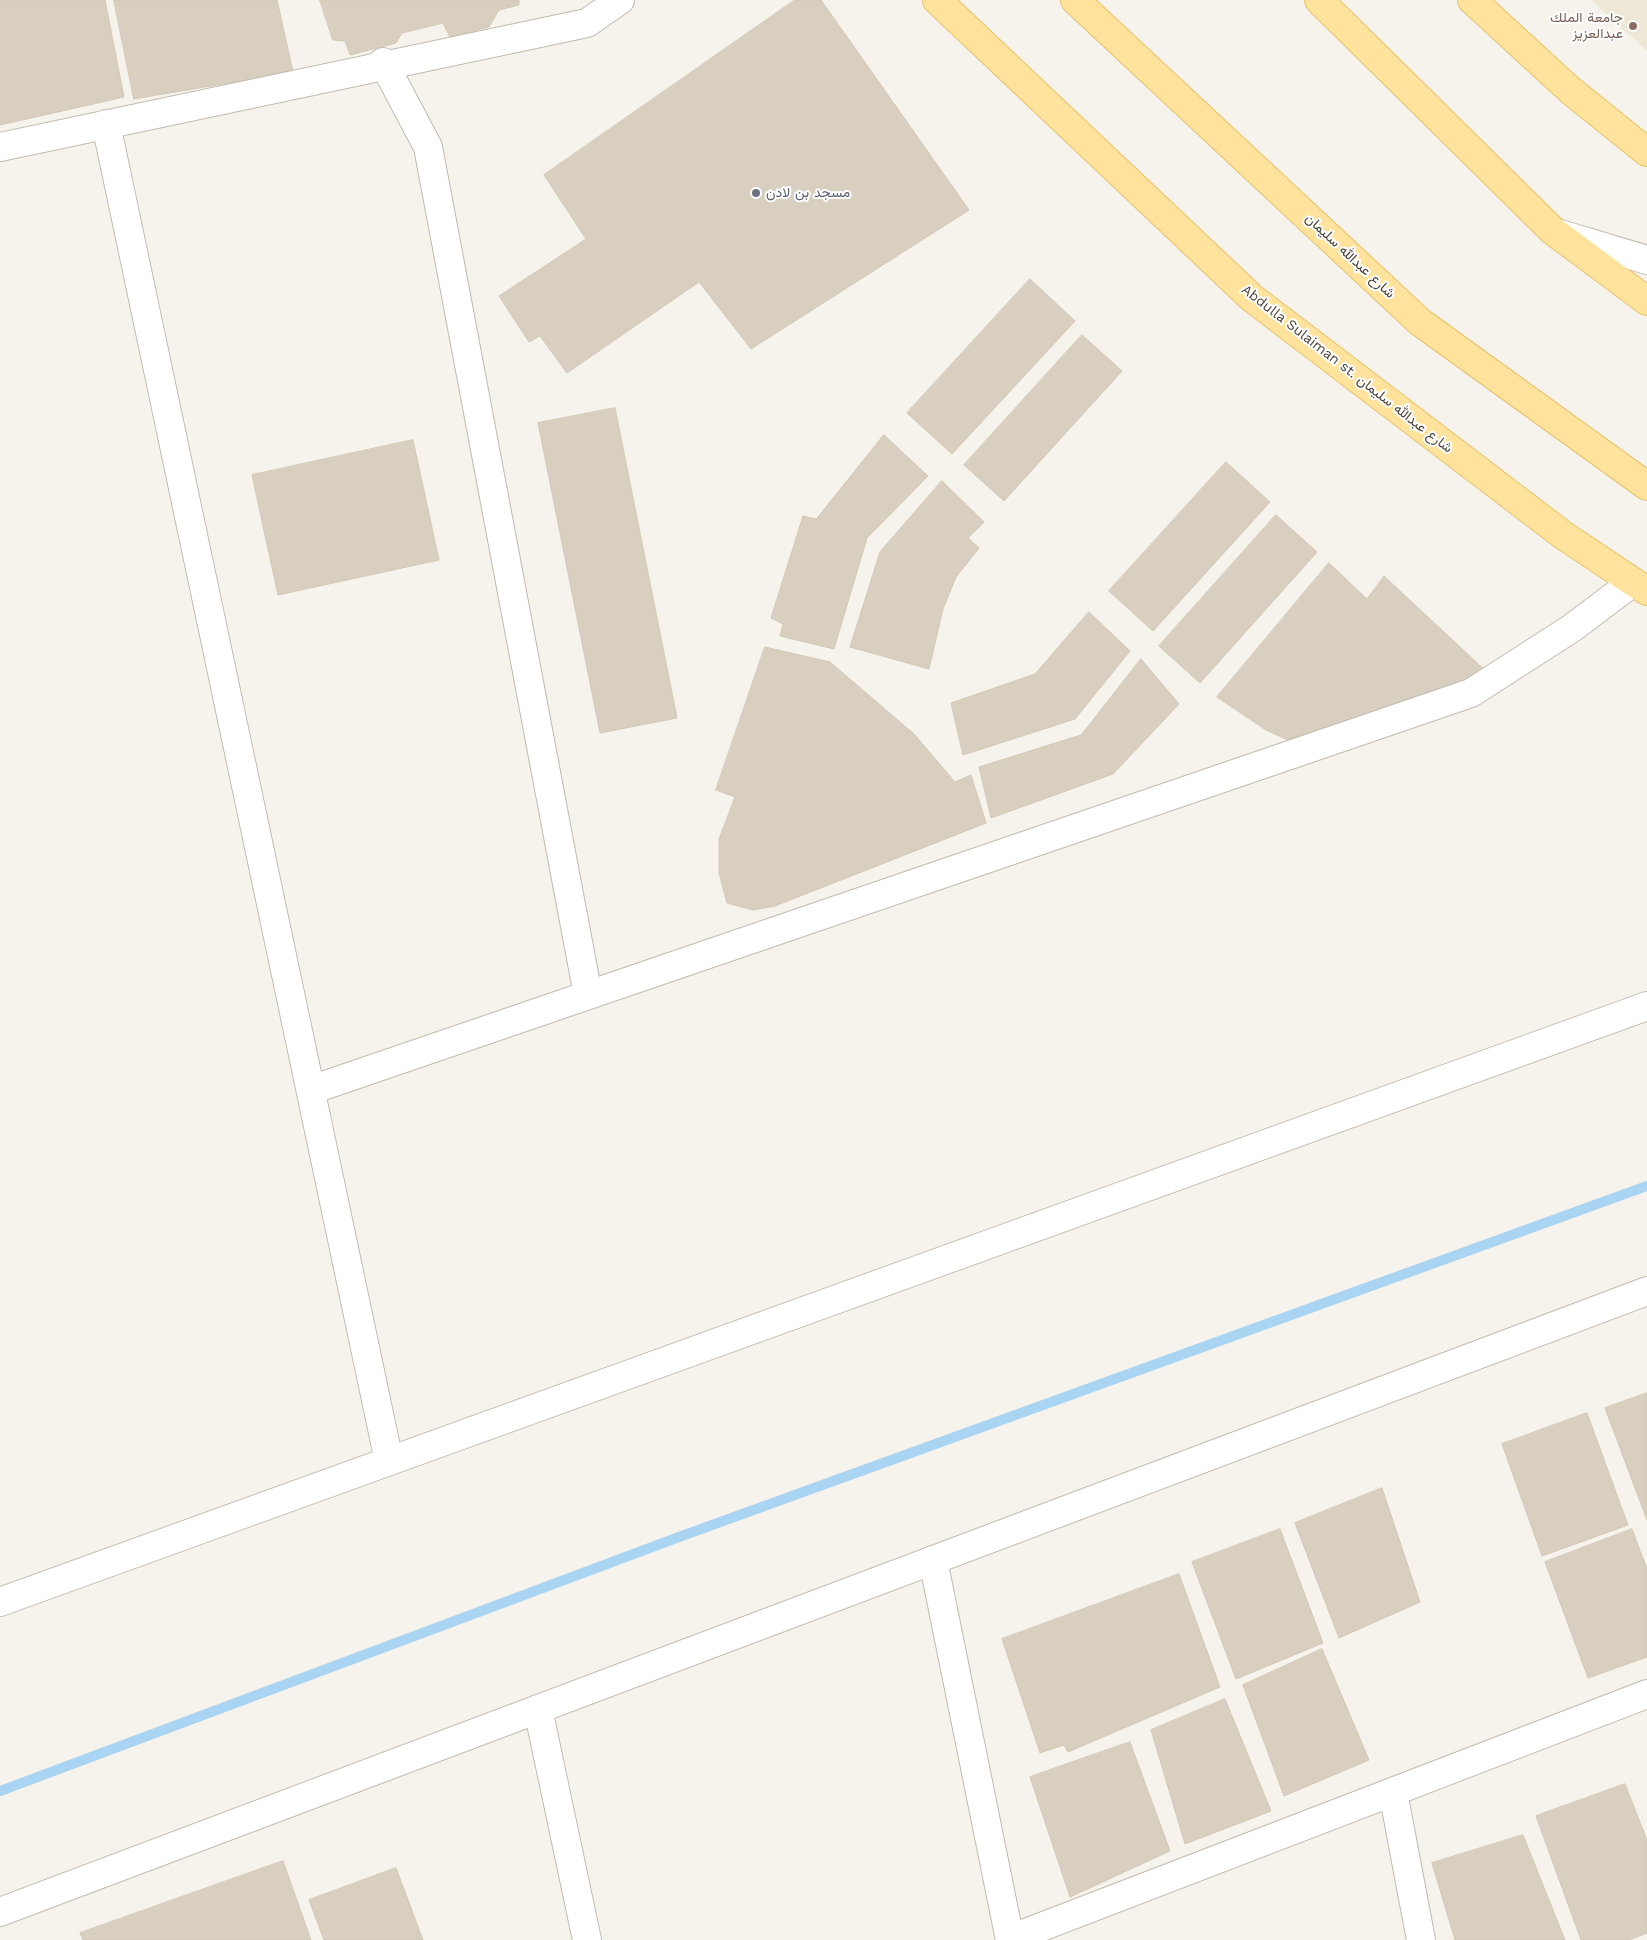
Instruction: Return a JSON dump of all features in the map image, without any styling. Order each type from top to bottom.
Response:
[{"type":"main road","name":"Abdulla Sulaiman st. شارع عبدالله سليمان","points":[[937,0],[1252,298],[1563,535],[1640,586]]},
{"type":"main road","name":"شارع عبدالله سليمان","points":[[1075,0],[1420,322],[1647,486]]},
{"type":"main road","points":[[1319,0],[1553,232],[1647,301]]},
{"type":"main road","points":[[1472,0],[1570,90],[1647,152]]},
{"type":"street","points":[[0,147],[384,64],[587,23],[620,0]]},
{"type":"street","points":[[384,64],[428,147],[588,995]]},
{"type":"street","points":[[106,124],[389,1461]]},
{"type":"street","points":[[1553,232],[1647,260]]},
{"type":"street","points":[[310,1090],[1471,693],[1640,586]]},
{"type":"street","points":[[0,1602],[1647,1006]]},
{"type":"street","points":[[0,1912],[1647,1291]]},
{"type":"street","points":[[934,1560],[1010,1939],[1647,1694]]},
{"type":"street","points":[[538,1709],[587,1940]]},
{"type":"street","points":[[1393,1792],[1422,1940]]},
{"type":"shaded area","name":"جامعة الملك عبدالعزيز","points":[[1591,0],[1647,0],[1647,51]]},
{"type":"building","points":[[0,0],[105,0],[124,97],[0,125]]},
{"type":"building","points":[[114,0],[277,0],[293,72],[134,99]]},
{"type":"building","points":[[320,0],[519,0],[519,5],[499,10],[489,27],[450,37],[443,23],[402,33],[396,43],[350,55],[345,41],[333,40]]},
{"type":"building","name":"مسجد بن لادن","points":[[795,0],[821,0],[969,210],[751,349],[699,282],[567,373],[540,336],[529,342],[499,296],[586,239],[544,175]]},
{"type":"building","points":[[1030,279],[1075,321],[952,454],[907,413]]},
{"type":"building","points":[[1082,335],[1122,371],[1004,501],[964,465]]},
{"type":"building","points":[[615,408],[677,718],[600,733],[538,423]]},
{"type":"building","points":[[884,435],[928,476],[867,538],[834,649],[780,636],[783,624],[771,618],[803,516],[816,519]]},
{"type":"building","points":[[413,440],[439,560],[278,595],[252,475]]},
{"type":"building","points":[[1226,462],[1270,502],[1153,631],[1109,591]]},
{"type":"building","points":[[942,481],[984,522],[968,538],[979,548],[956,577],[943,609],[929,669],[850,647],[880,552]]},
{"type":"building","points":[[1276,515],[1317,552],[1200,683],[1159,646]]},
{"type":"building","points":[[1329,563],[1367,599],[1384,576],[1489,674],[1301,746],[1266,730],[1217,697]]},
{"type":"building","points":[[1089,612],[1130,651],[1075,719],[963,755],[951,703],[1035,674]]},
{"type":"building","points":[[765,647],[830,662],[914,734],[955,782],[971,775],[986,823],[775,906],[753,910],[727,903],[719,873],[719,839],[735,797],[716,790]]},
{"type":"building","points":[[1141,659],[1179,704],[1113,774],[991,818],[979,767],[1081,735]]},
{"type":"building","points":[[1647,1393],[1647,1520],[1605,1408]]},
{"type":"building","points":[[1587,1413],[1628,1525],[1542,1556],[1502,1444]]},
{"type":"building","points":[[1382,1488],[1420,1602],[1339,1638],[1295,1523]]},
{"type":"building","points":[[1280,1529],[1323,1643],[1236,1679],[1192,1562]]},
{"type":"building","points":[[1632,1529],[1647,1569],[1647,1657],[1588,1678],[1545,1562]]},
{"type":"building","points":[[1179,1574],[1220,1687],[1068,1752],[1064,1745],[1040,1753],[1002,1639]]},
{"type":"building","points":[[1322,1649],[1369,1760],[1284,1796],[1243,1685]]},
{"type":"building","points":[[1225,1699],[1271,1811],[1185,1844],[1151,1730]]},
{"type":"building","points":[[1130,1742],[1170,1851],[1070,1897],[1030,1777]]},
{"type":"building","points":[[1625,1784],[1647,1840],[1647,1933],[1629,1940],[1581,1940],[1536,1816]]},
{"type":"building","points":[[1523,1835],[1565,1940],[1455,1940],[1432,1863]]},
{"type":"building","points":[[283,1861],[311,1940],[83,1940],[80,1933]]},
{"type":"building","points":[[396,1868],[423,1940],[324,1940],[309,1900]]},
{"type":"waterway","points":[[0,1791],[679,1537],[1647,1186]]},
{"type":"place","name":"جامعة الملك عبدالعزيز","points":[[1633,26]]},
{"type":"place","name":"مسجد بن لادن","points":[[756,193]]}]
